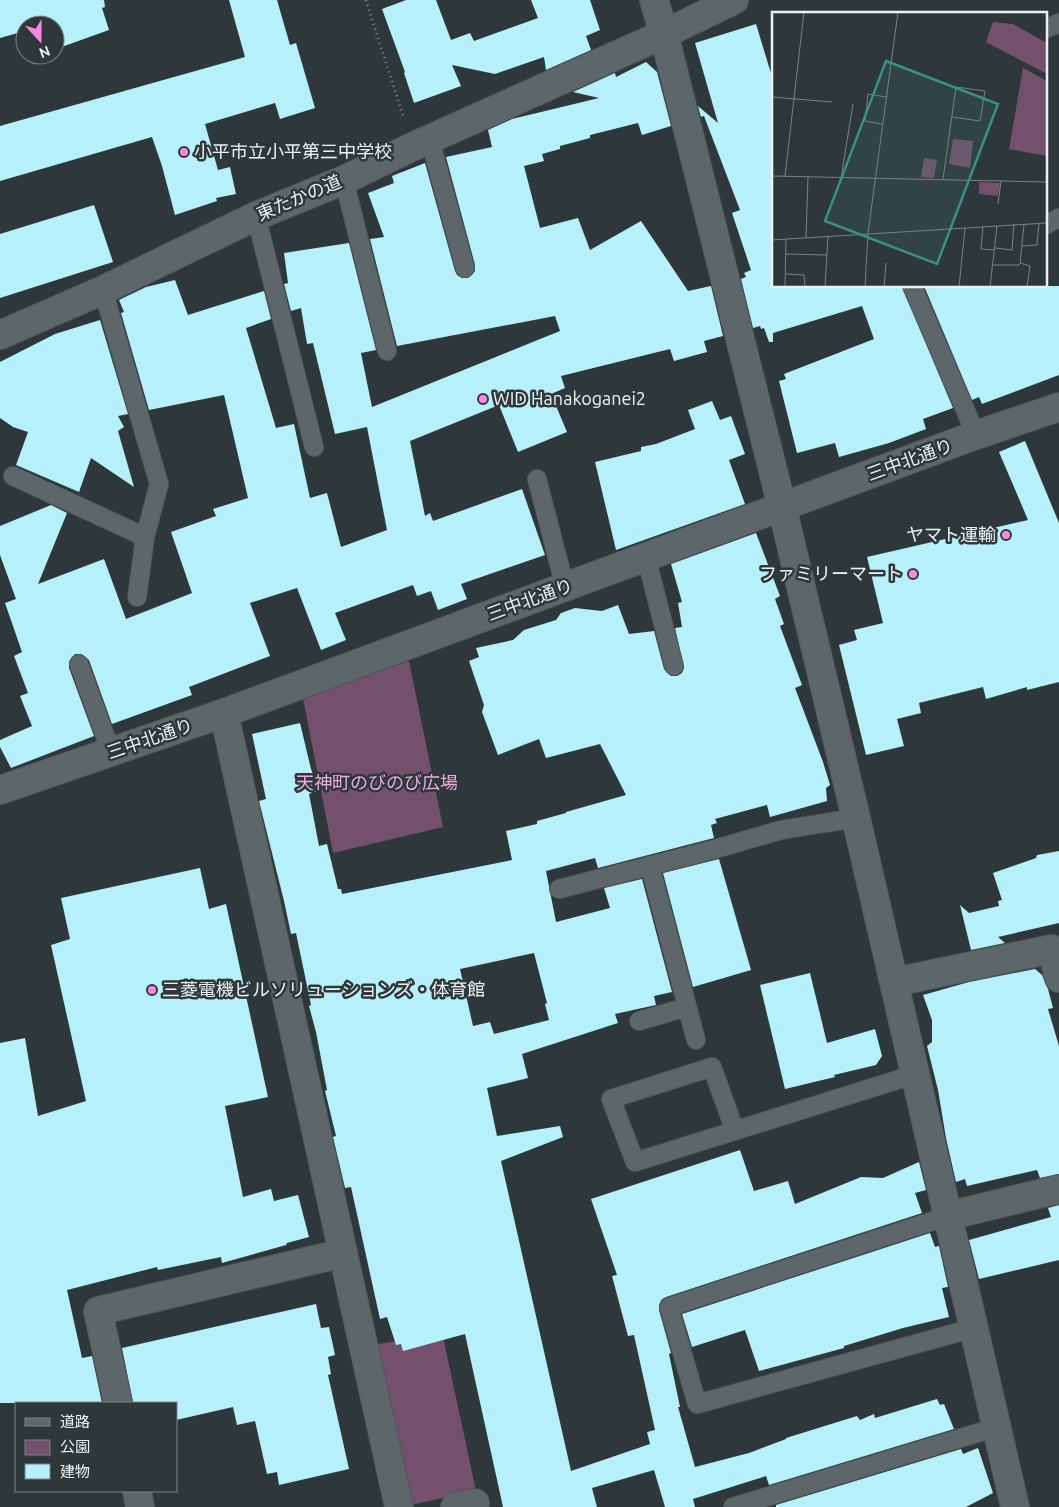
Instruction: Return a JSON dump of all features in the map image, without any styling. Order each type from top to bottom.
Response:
[{"type":"street","points":[[654,0],[782,507],[895,982],[1015,1507]]},
{"type":"street","name":"東たかの道","points":[[0,335],[103,290],[256,216],[344,180],[421,143],[664,34],[734,0]]},
{"type":"street","name":"三中北通り","points":[[0,790],[224,713],[976,435],[1059,407]]},
{"type":"street","points":[[224,713],[399,1507]]},
{"type":"street","points":[[895,982],[1052,949],[1059,978]]},
{"type":"street","points":[[948,1216],[1059,1189]]},
{"type":"street","points":[[118,1402],[98,1311],[343,1253]]},
{"type":"street","points":[[137,1492],[140,1507]]},
{"type":"lane","points":[[1046,29],[1059,23]]},
{"type":"lane","points":[[421,143],[465,268]]},
{"type":"lane","points":[[344,180],[387,351]]},
{"type":"lane","points":[[256,216],[314,447]]},
{"type":"lane","points":[[1046,224],[1059,218]]},
{"type":"lane","points":[[913,288],[976,435]]},
{"type":"lane","points":[[103,290],[160,484],[145,538],[137,597]]},
{"type":"lane","points":[[13,476],[145,538]]},
{"type":"lane","points":[[538,479],[565,587]]},
{"type":"lane","points":[[646,557],[674,666]]},
{"type":"lane","points":[[79,664],[111,752]]},
{"type":"lane","points":[[559,889],[781,830],[856,818]]},
{"type":"lane","points":[[650,866],[696,1040]]},
{"type":"lane","points":[[639,1021],[687,1007]]},
{"type":"lane","points":[[735,1131],[712,1067],[611,1099],[635,1162],[735,1131],[916,1074]]},
{"type":"lane","points":[[948,1216],[669,1307],[697,1404],[974,1328]]},
{"type":"lane","points":[[733,1507],[997,1427]]},
{"type":"path","points":[[366,0],[421,143]]},
{"type":"green space","name":"天神町のびのび広場","points":[[409,661],[443,827],[333,853],[303,698]]},
{"type":"green space","points":[[442,1332],[476,1491],[401,1507],[354,1349]]},
{"type":"building","points":[[0,0],[104,0],[105,7],[102,8],[109,30],[65,46],[65,15],[15,15],[15,34],[0,38]]},
{"type":"building","points":[[229,0],[277,0],[290,45],[296,43],[315,108],[280,119],[275,103],[205,124],[218,170],[230,167],[236,194],[216,198],[217,201],[175,215],[152,137],[0,181],[0,126],[245,57]]},
{"type":"building","points":[[406,0],[436,0],[451,40],[470,33],[474,41],[538,18],[531,0],[590,0],[600,30],[586,36],[591,50],[546,70],[544,57],[495,74],[452,65],[461,86],[414,103],[382,9]]},
{"type":"building","points":[[756,24],[772,77],[772,288],[903,288],[953,408],[923,419],[926,429],[889,443],[839,457],[835,443],[797,453],[779,381],[786,379],[784,374],[874,339],[862,306],[773,333],[773,342],[769,342],[764,328],[761,329],[760,326],[753,328],[741,279],[746,277],[744,273],[751,270],[732,213],[740,210],[704,116],[701,117],[698,106],[718,123],[695,43]]},
{"type":"building","points":[[646,62],[657,72],[671,126],[642,135],[638,123],[590,135],[590,138],[560,146],[560,149],[542,154],[544,161],[524,166],[540,228],[578,218],[590,250],[641,221],[688,291],[711,286],[723,336],[704,341],[707,352],[674,361],[670,349],[561,376],[565,388],[551,394],[567,432],[518,452],[499,405],[410,441],[425,516],[430,513],[433,521],[522,489],[545,555],[461,584],[467,599],[438,610],[431,591],[417,596],[413,585],[335,613],[346,640],[321,650],[297,588],[250,603],[270,656],[189,687],[192,695],[112,724],[89,660],[81,654],[75,654],[69,662],[69,668],[94,736],[11,768],[0,747],[0,740],[32,726],[20,696],[28,693],[14,656],[22,652],[5,603],[16,599],[0,555],[0,526],[51,505],[67,513],[38,584],[104,559],[126,619],[192,593],[171,532],[216,516],[213,509],[248,498],[224,395],[149,410],[121,313],[124,312],[119,300],[146,287],[175,280],[188,315],[264,291],[271,319],[246,328],[276,428],[294,424],[310,498],[327,493],[341,547],[387,530],[367,427],[335,434],[313,343],[307,344],[301,308],[291,311],[284,284],[288,283],[284,253],[349,243],[376,350],[361,353],[372,407],[560,331],[555,316],[397,346],[370,239],[384,237],[368,193],[394,183],[392,176],[425,163],[455,271],[462,278],[468,278],[475,271],[475,265],[446,157],[492,147],[488,130],[512,119],[599,98],[573,92],[615,73],[616,77]]},
{"type":"building","points":[[94,205],[113,262],[0,298],[0,234]]},
{"type":"building","points":[[1046,286],[1059,286],[1059,375],[982,404],[979,397],[972,400],[925,288],[1046,288]]},
{"type":"building","points":[[100,320],[128,414],[118,416],[124,427],[118,431],[134,487],[91,458],[79,492],[16,465],[28,432],[13,427],[0,418],[0,362],[55,334]]},
{"type":"building","points":[[712,401],[720,420],[731,416],[745,454],[729,460],[745,504],[616,550],[595,462],[641,451],[641,447],[656,444],[695,429],[688,410]]},
{"type":"building","points":[[1025,441],[1059,523],[1059,682],[1027,690],[1027,687],[986,699],[983,687],[919,703],[921,713],[897,719],[904,746],[866,755],[839,645],[857,640],[854,630],[883,623],[867,557],[1028,520],[999,452]]},
{"type":"building","points":[[756,533],[780,596],[775,599],[784,624],[780,626],[802,685],[795,688],[830,785],[826,788],[827,801],[770,817],[767,805],[715,819],[717,823],[711,825],[714,838],[598,868],[595,858],[546,871],[556,922],[610,908],[604,888],[642,879],[672,992],[654,996],[656,1005],[615,1014],[618,1023],[522,1054],[528,1078],[487,1088],[497,1136],[560,1126],[563,1137],[501,1161],[571,1471],[650,1444],[647,1432],[655,1430],[634,1335],[628,1336],[612,1276],[617,1275],[591,1199],[740,1150],[754,1191],[788,1181],[795,1204],[861,1177],[883,1178],[919,1162],[926,1190],[915,1193],[922,1213],[661,1300],[659,1310],[671,1353],[669,1354],[680,1407],[678,1407],[695,1467],[749,1453],[786,1438],[857,1416],[860,1420],[874,1414],[875,1418],[937,1399],[940,1405],[944,1404],[954,1429],[769,1485],[766,1476],[693,1499],[695,1507],[665,1507],[654,1470],[592,1488],[597,1507],[503,1507],[465,1334],[403,1351],[401,1344],[396,1345],[387,1317],[380,1319],[351,1187],[345,1188],[333,1137],[336,1136],[325,1091],[327,1090],[296,933],[291,934],[259,801],[266,799],[252,734],[300,723],[311,769],[319,790],[309,794],[319,846],[327,844],[338,889],[341,889],[342,894],[512,860],[506,831],[537,824],[537,821],[626,795],[600,744],[546,758],[539,739],[498,755],[482,712],[484,705],[469,661],[479,657],[476,648],[513,640],[524,630],[556,620],[561,613],[575,608],[602,611],[618,605],[629,634],[654,631],[664,669],[671,676],[677,676],[682,673],[684,668],[675,628],[682,627],[678,603],[682,602],[671,564]],"holes":[[[534,953],[547,1003],[545,1004],[549,1020],[494,1034],[490,1022],[473,1026],[460,969]]]},
{"type":"building","points":[[1059,851],[1059,923],[998,937],[1005,943],[971,950],[960,905],[969,913],[999,906],[998,901],[1002,900],[993,873],[1036,858],[1037,855]]},
{"type":"building","points":[[719,859],[751,970],[693,987],[663,873]]},
{"type":"building","points":[[200,868],[209,909],[226,904],[268,1097],[225,1106],[243,1197],[271,1189],[274,1201],[298,1195],[309,1237],[222,1263],[221,1257],[158,1270],[157,1267],[67,1290],[82,1358],[92,1356],[102,1402],[0,1403],[0,1043],[25,1038],[38,1116],[86,1101],[51,945],[70,939],[61,898]]},
{"type":"building","points":[[1035,969],[1042,975],[1048,989],[1053,1008],[1048,1009],[1059,1046],[1059,1174],[1040,1178],[1037,1170],[967,1186],[965,1179],[956,1182],[938,1090],[927,1046],[932,1042],[932,1020],[923,995],[969,982]]},
{"type":"building","points":[[810,973],[827,1043],[875,1029],[882,1056],[876,1065],[785,1089],[760,985]]},
{"type":"building","points":[[1059,1205],[1059,1260],[979,1279],[969,1240],[1051,1217],[1048,1208]]},
{"type":"building","points":[[930,1233],[935,1247],[939,1246],[948,1287],[942,1288],[949,1317],[903,1328],[844,1346],[844,1348],[759,1371],[745,1330],[692,1347],[682,1314]]},
{"type":"building","points":[[316,1304],[321,1328],[329,1327],[335,1355],[328,1357],[331,1374],[328,1375],[349,1469],[279,1485],[277,1472],[267,1474],[255,1421],[237,1425],[233,1407],[178,1420],[178,1402],[133,1402],[122,1348]]},
{"type":"building","points":[[978,1448],[993,1493],[966,1507],[776,1507],[776,1505],[961,1449],[963,1454]]},
{"type":"place","name":"小平市立小平第三中学校","points":[[184,152]]},
{"type":"place","name":"WID Hanakoganei2","points":[[483,399]]},
{"type":"place","name":"ヤマト運輸","points":[[1006,535]]},
{"type":"place","name":"ファミリーマート","points":[[913,574]]},
{"type":"place","name":"三菱電機ビルソリューションズ・体育館","points":[[152,990]]}]
